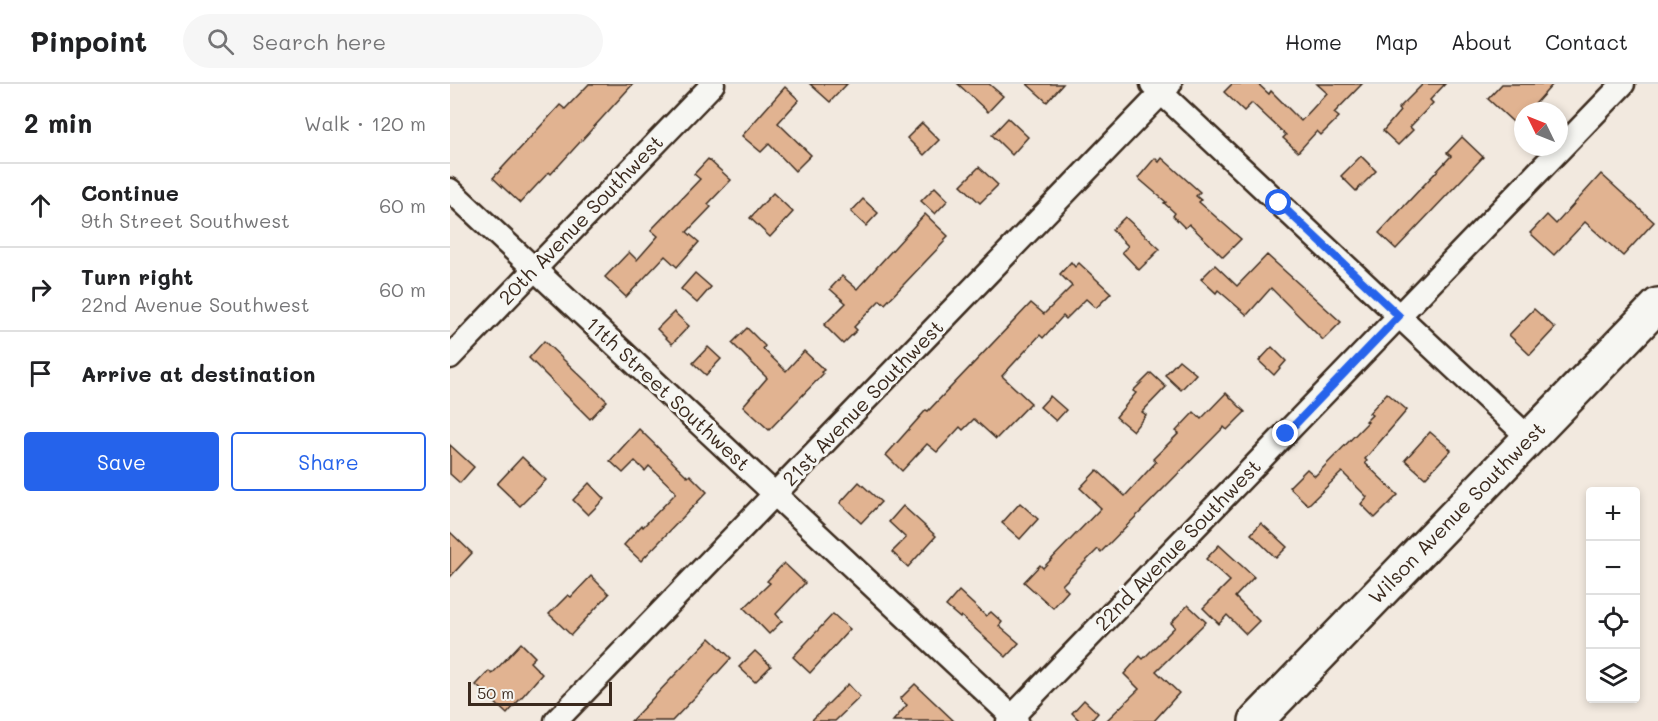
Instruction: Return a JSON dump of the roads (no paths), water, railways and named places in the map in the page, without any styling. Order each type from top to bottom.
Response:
[{"type":"main road","name":"Wilson Avenue Southwest","points":[[1256,721],[1658,305]]},
{"type":"street","name":"20th Avenue Southwest","points":[[450,357],[713,84]]},
{"type":"street","name":"22nd Avenue Southwest","points":[[1012,719],[1623,84]]},
{"type":"street","points":[[1161,87],[1529,438]]},
{"type":"street","name":"21st Avenue Southwest","points":[[556,721],[1161,87]]},
{"type":"street","name":"11th Street Southwest","points":[[450,190],[1012,719]]}]
